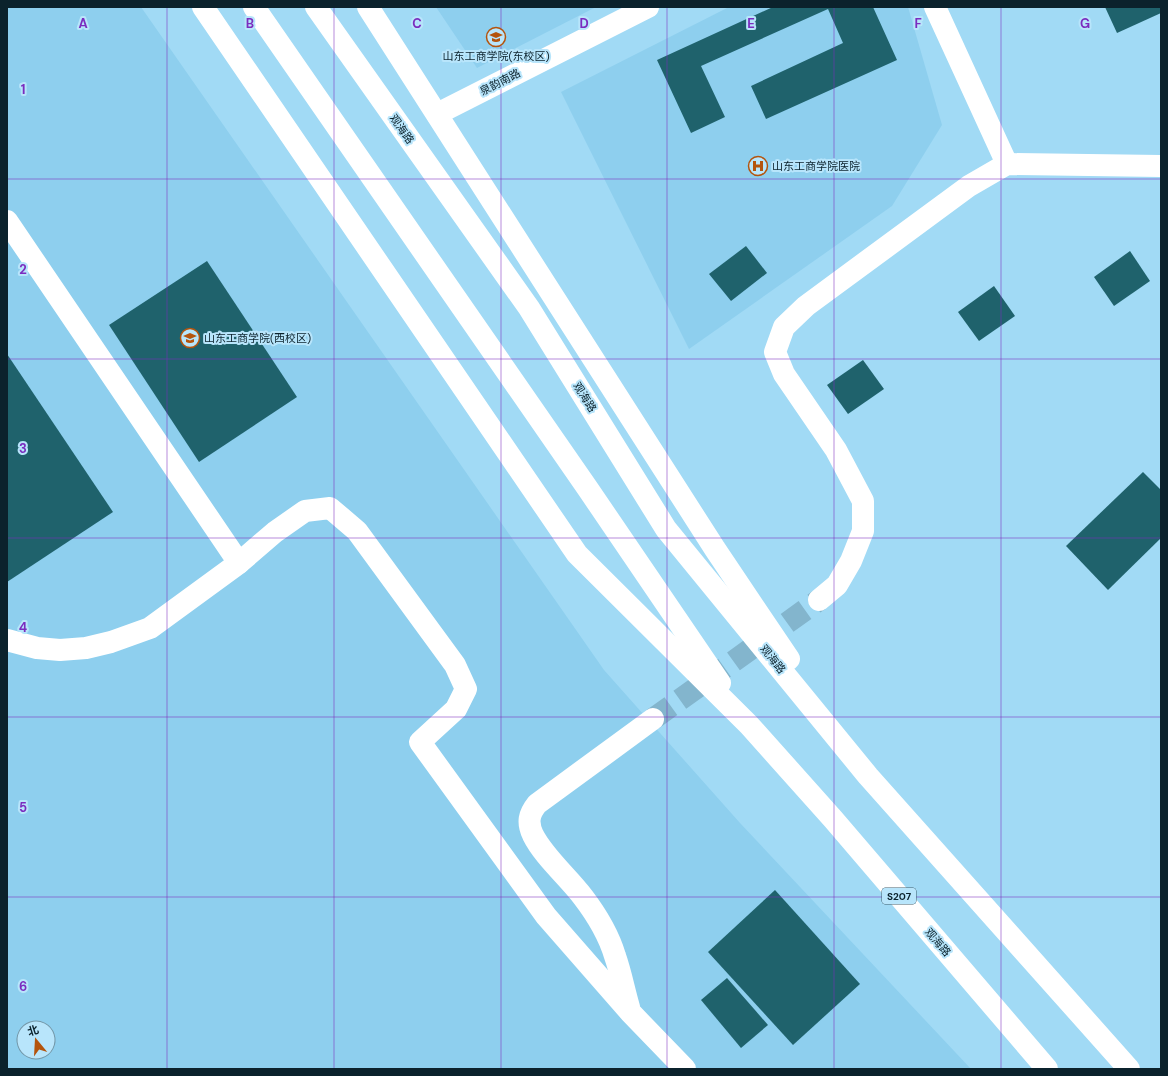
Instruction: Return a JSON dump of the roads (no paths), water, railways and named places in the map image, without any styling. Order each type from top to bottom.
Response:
[{"type":"main road","name":"观海路","points":[[203,7],[577,554],[749,725],[833,819],[1048,1069]]},
{"type":"main road","name":"观海路","points":[[254,7],[588,489],[749,725]]},
{"type":"main road","name":"观海路","points":[[316,7],[529,308],[666,529],[868,776],[1129,1069]]},
{"type":"main road","name":"观海路","points":[[368,7],[715,549],[868,776]]},
{"type":"main road","name":"泉韵南路","points":[[437,114],[648,7]]},
{"type":"main road","points":[[935,7],[1008,164]]},
{"type":"main road","points":[[819,600],[837,585],[851,562],[864,531],[863,501],[836,450],[784,374],[775,352],[784,327],[806,306],[969,186],[1008,164],[1161,166]]},
{"type":"main road","points":[[7,221],[239,563]]},
{"type":"main road","points":[[7,640],[37,648],[60,650],[86,648],[111,642],[150,628],[239,563],[275,532],[305,511],[330,508],[357,531],[455,665],[466,689],[456,710],[420,742],[546,916],[630,1012],[685,1069]]},
{"type":"main road","points":[[630,1012],[615,955],[602,927],[584,898],[539,846],[533,834],[530,822],[531,812],[538,804],[652,719]]},
{"type":"tunnel","points":[[653,719],[819,600]]},
{"type":"place","name":"山东工商学院(东校区)","points":[[496,37]]},
{"type":"place","name":"山东工商学院医院","points":[[758,166]]},
{"type":"place","name":"山东工商学院(西校区)","points":[[190,338]]}]
